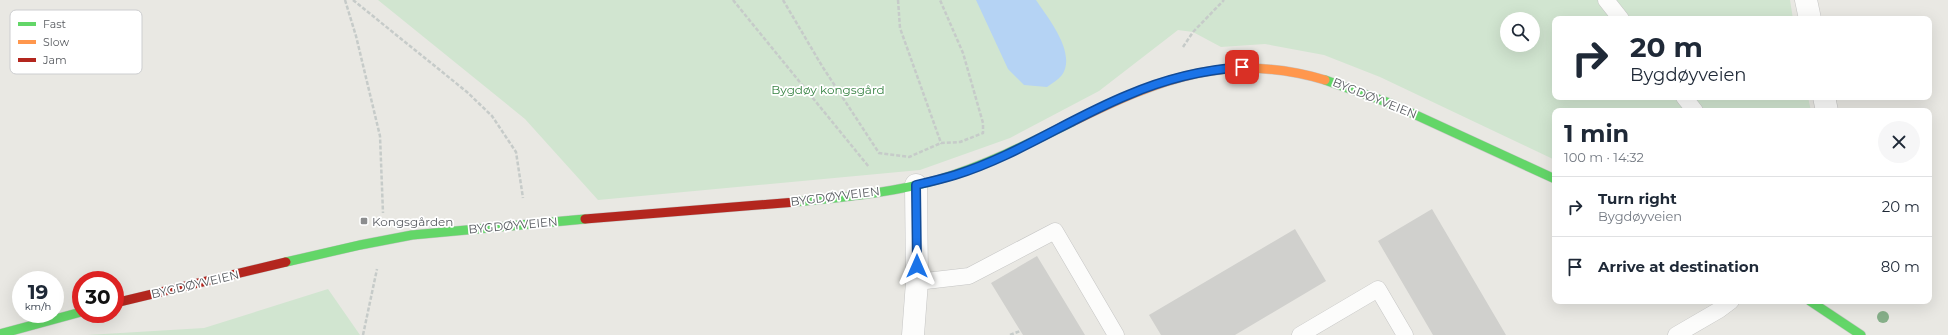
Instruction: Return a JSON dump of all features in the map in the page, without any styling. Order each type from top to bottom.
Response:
[{"type":"street","points":[[1806,0],[1809,16]]},
{"type":"street","name":"BYGDØYVEIEN","points":[[124,301],[389,238],[524,224],[819,199],[916,185],[955,175],[997,158],[1127,95],[1162,82],[1215,68],[1242,67],[1272,69],[1310,74],[1333,80],[1374,95],[1552,178]]},
{"type":"street","points":[[913,335],[917,282],[916,185]]},
{"type":"street","points":[[1823,304],[1861,335]]},
{"type":"street","points":[[0,334],[72,315]]},
{"type":"street","points":[[11,335],[22,329]]},
{"type":"lane","points":[[1606,0],[1619,16]]},
{"type":"lane","points":[[1686,100],[1693,108]]},
{"type":"lane","points":[[917,282],[969,276],[1055,231],[1116,335]]},
{"type":"lane","points":[[1300,335],[1378,289],[1405,335]]},
{"type":"lane","points":[[1676,335],[1727,304]]},
{"type":"path","points":[[345,0],[360,50],[380,136],[383,214]]},
{"type":"path","points":[[353,0],[467,92],[492,116],[516,152],[524,202],[524,224]]},
{"type":"path","points":[[733,0],[888,190]]},
{"type":"path","points":[[783,0],[822,66],[879,153],[909,157],[941,143],[960,142],[983,132],[983,123],[963,53],[940,0]]},
{"type":"path","points":[[898,0],[900,28],[941,143]]},
{"type":"path","points":[[1162,82],[1193,32],[1224,0]]},
{"type":"path","points":[[363,335],[377,268]]},
{"type":"path","points":[[1010,335],[1020,331]]},
{"type":"green space","name":"Bygdøy kongsgård","points":[[378,0],[1790,0],[1793,16],[1552,16],[1552,100],[1809,100],[1810,108],[1552,108],[1552,159],[1380,77],[1324,55],[1265,44],[1221,47],[1193,32],[1178,30],[1099,91],[1010,138],[920,170],[598,200],[525,119]]},
{"type":"green space","points":[[328,289],[360,335],[87,335],[204,328]]},
{"type":"water","points":[[976,0],[1036,0],[1064,46],[1066,66],[1062,75],[1047,87],[1024,85],[1008,69]]},
{"type":"building","points":[[1432,209],[1506,335],[1433,335],[1378,241]]},
{"type":"building","points":[[1295,229],[1326,281],[1235,335],[1161,335],[1149,315]]},
{"type":"building","points":[[1037,256],[1085,335],[1023,335],[991,283]]},
{"type":"traffic: fast","points":[[1325,80],[1392,104],[1552,178]]},
{"type":"traffic: fast","points":[[796,202],[885,191],[937,180],[989,161],[1072,122]]},
{"type":"traffic: fast","points":[[286,262],[412,235],[585,219]]},
{"type":"traffic: fast","points":[[1814,304],[1861,335]]},
{"type":"traffic: fast","points":[[0,334],[72,314]]},
{"type":"traffic: slow","points":[[1072,122],[1134,93],[1164,82],[1194,74],[1225,69],[1256,68],[1290,72],[1325,80]]},
{"type":"traffic: jam","points":[[585,219],[796,202]]},
{"type":"traffic: jam","points":[[124,301],[286,262]]},
{"type":"place","name":"Kongsgården","points":[[364,221]]},
{"type":"route","points":[[917,266],[918,216],[916,185],[955,175],[997,158],[1127,95],[1162,82],[1215,68],[1242,67]]}]
